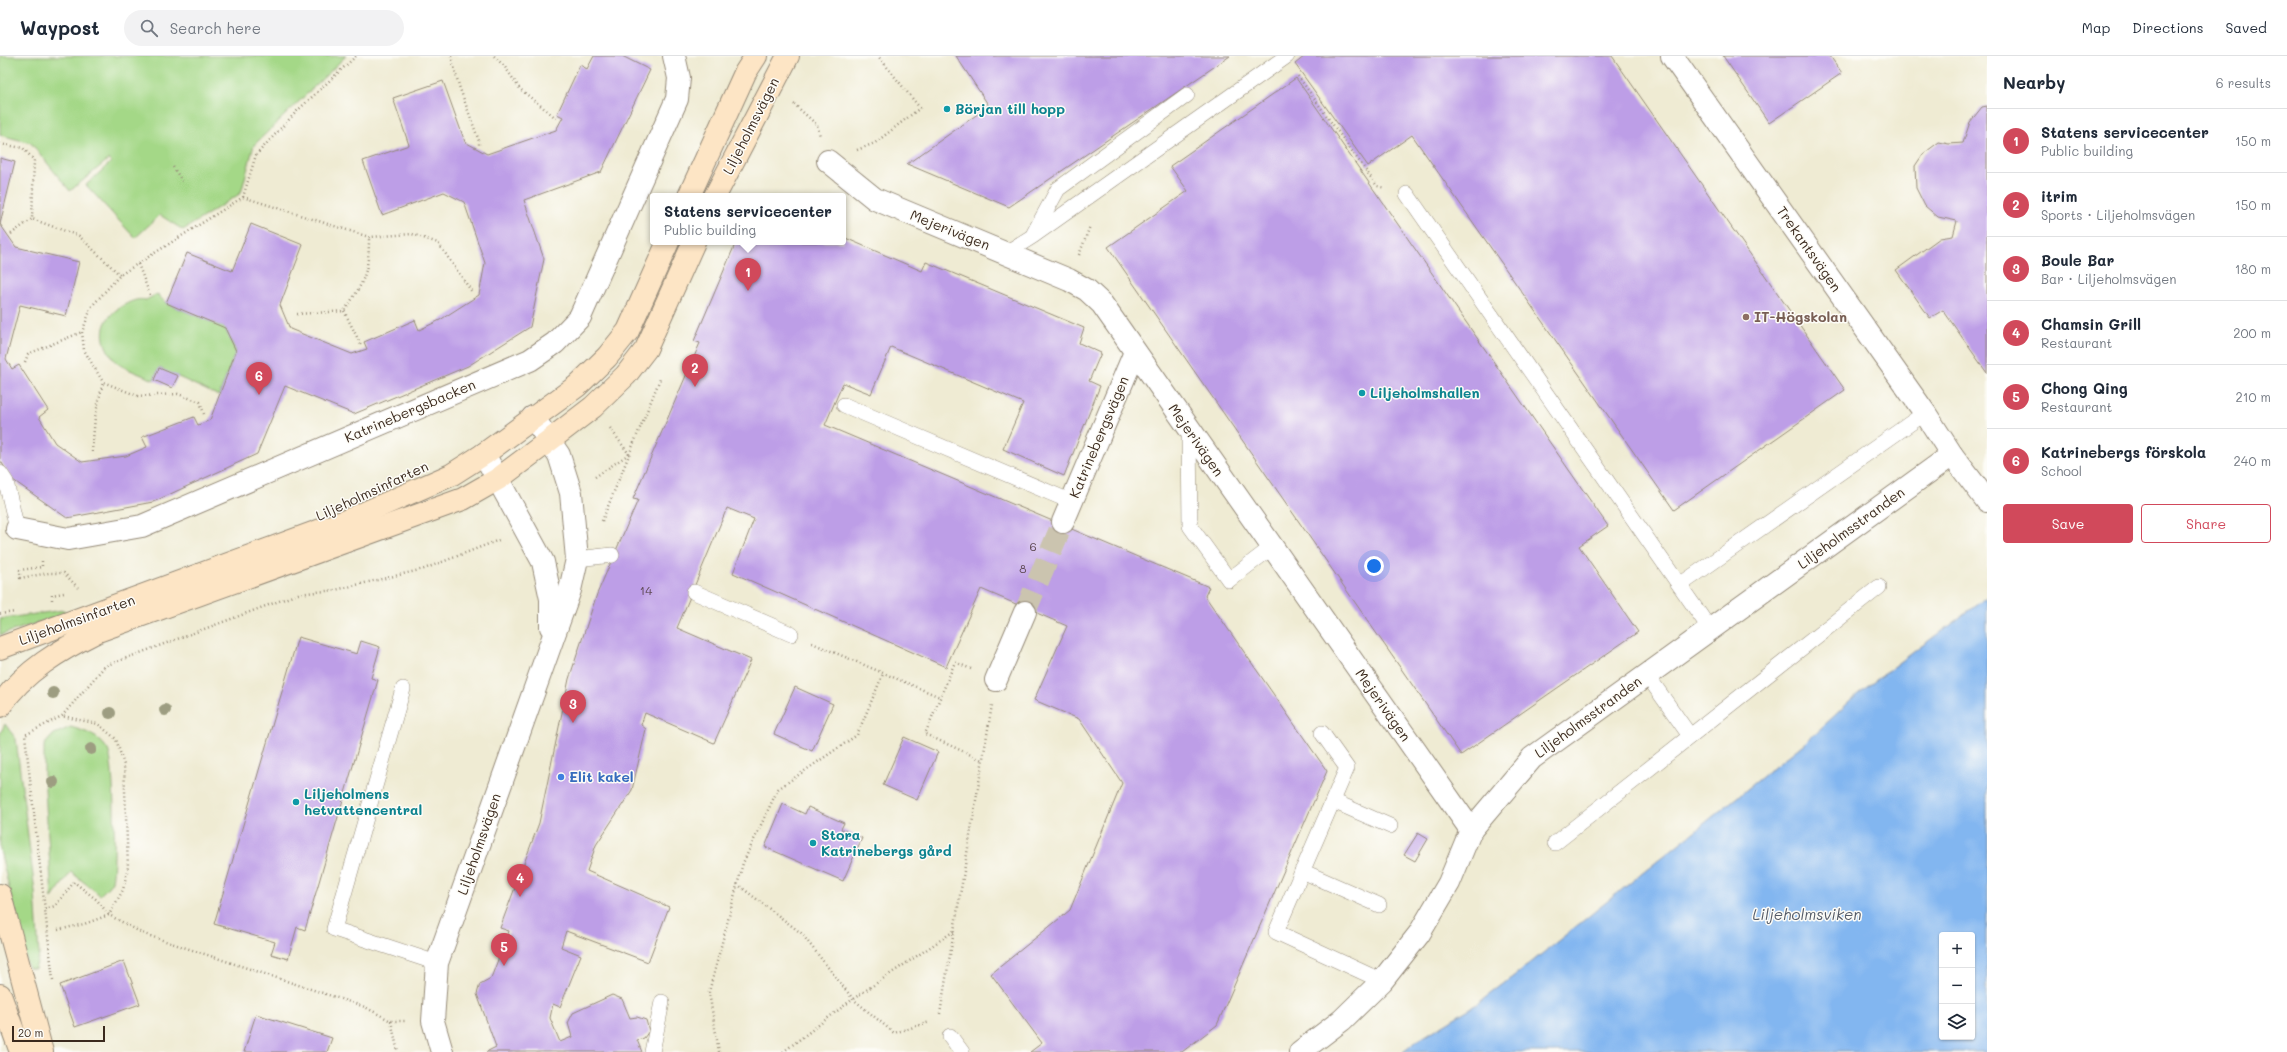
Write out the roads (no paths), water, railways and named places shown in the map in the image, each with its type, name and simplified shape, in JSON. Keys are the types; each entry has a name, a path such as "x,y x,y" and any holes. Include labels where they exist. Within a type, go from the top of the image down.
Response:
{"street":[{"name":"Katrinebergsbacken","path":"17,529 68,539 142,526 530,360 555,343 580,317 677,99 679,78 674,56"},
{"name":"Liljeholmsvägen","path":"690,193 745,73 756,56"},
{"name":"Liljeholmsvägen","path":"717,193 788,56"},
{"name":"Trekantsvägen","path":"1672,56 1925,413 1952,455 1987,502"},
{"name":"Mejerivägen","path":"828,161 875,199 1069,280 1087,290 1102,304 1188,429 1471,830"},
{"path":"484,454 577,386 607,357 628,331 667,245"},
{"path":"498,479 598,402 626,375 646,349 693,245"},
{"name":"Katrinebergsvägen","path":"1063,522 1134,352"},
{"name":"Liljeholmsvägen","path":"442,1052 433,1021 437,963 570,590 577,559 571,493 559,455 533,417"},
{"name":"Liljeholmsvägen","path":"484,454 543,562 551,598 551,640"},
{"name":"Liljeholmsinfarten","path":"0,648 348,520 451,475 484,454"},
{"name":"Liljeholmsstranden","path":"1300,1052 1342,1020 1382,981 1419,934 1449,883 1471,830 1532,758 1952,455"},
{"name":"Liljeholmsinfarten","path":"0,706 34,668 66,647 98,631 463,498 498,479"},
{"path":"996,680 1025,612"},
{"path":"0,895 42,1052"},
{"path":"0,995 21,1052"}],"lane":[{"path":"1006,253 1033,236 1287,56"},
{"path":"1033,236 1058,189 1187,95"},
{"path":"1407,194 1710,629"},
{"path":"844,405 1072,502"},
{"path":"1680,585 1925,413"},
{"path":"1188,429 1190,526 1229,580 1272,547"},
{"name":"Katrinebergsbacken","path":"0,473 6,482 17,529"},
{"path":"577,559 612,555"},
{"path":"1555,843 1879,587"},
{"path":"694,592 791,634"},
{"path":"1647,675 1690,736"},
{"path":"403,689 334,928 437,963"},
{"path":"1322,733 1347,768 1276,932 1382,981"},
{"path":"1333,801 1390,826"},
{"path":"1302,871 1379,905"},
{"path":"652,1052 662,1002"},
{"path":"950,1036 962,1052"}],"water":[{"name":"Liljeholmsviken","path":"1987,597 1987,1052 1403,1052 1417,1041 1477,1004 1528,965 1807,741 1859,693"}],"tunnel":[{"path":"1025,612 1063,522"}],"place":[{"name":"Början till hopp","path":"947,109"},
{"name":"Statens servicecenter","path":"748,291"},
{"name":"IT-Högskolan","path":"1746,317"},
{"name":"itrim","path":"695,387"},
{"name":"Liljeholmshallen","path":"1362,393"},
{"name":"Katrinebergs förskola","path":"259,395"},
{"name":"Boule Bar","path":"573,723"},
{"name":"Elit kakel","path":"561,777"},
{"name":"Liljeholmens hetvattencentral","path":"296,802"},
{"name":"Stora Katrinebergs gård","path":"813,843"},
{"name":"Chamsin Grill","path":"520,897"},
{"name":"Chong Qing","path":"504,966"}]}
